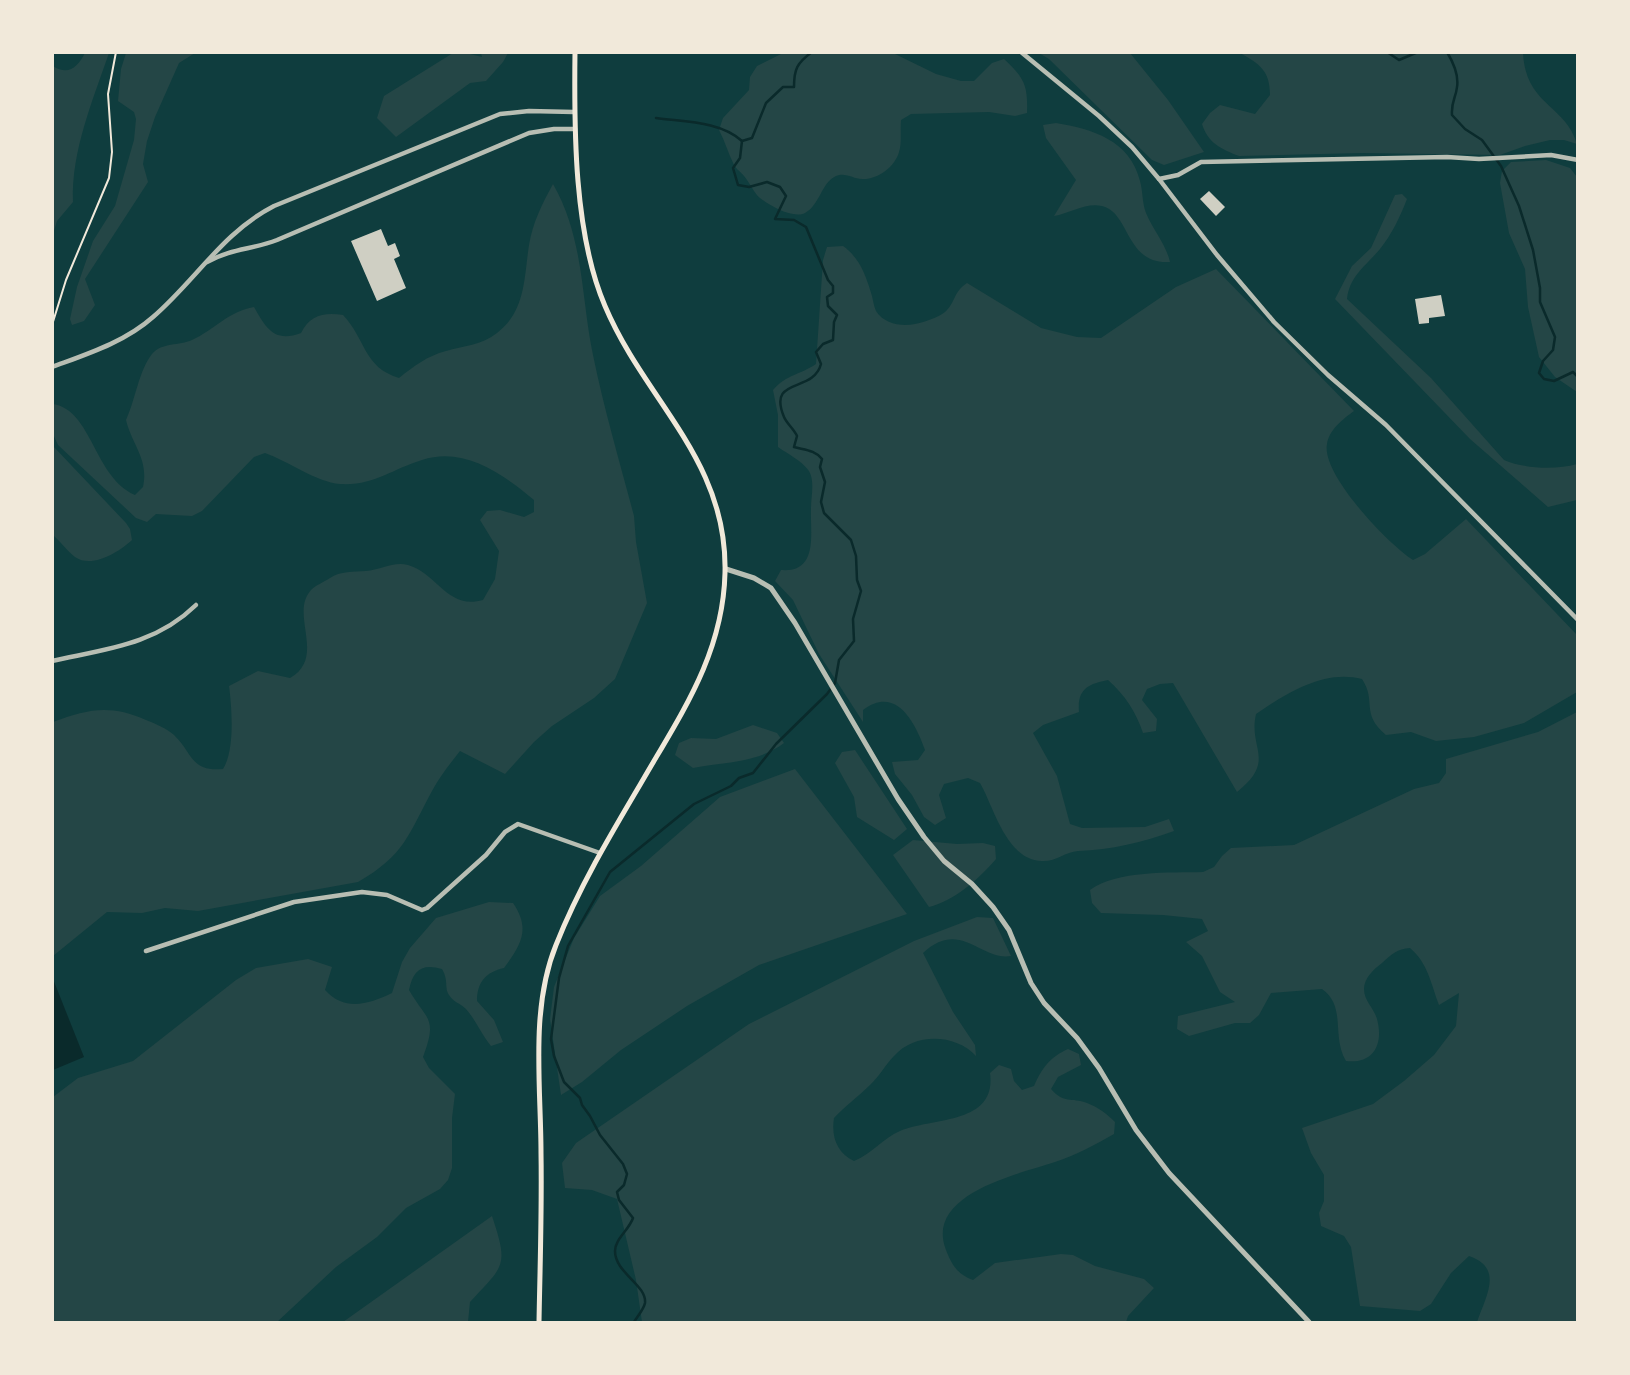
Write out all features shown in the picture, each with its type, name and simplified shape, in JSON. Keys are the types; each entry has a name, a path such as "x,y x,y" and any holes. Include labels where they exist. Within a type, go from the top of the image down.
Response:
{"main road":[{"path":"540,1322 540,1059 545,980 555,946 600,853 702,675 716,639 724,607 726,569 723,533 714,497 701,464 623,342 595,280 579,187 574,112 575,52"}],"street":[{"path":"1021,52 1132,147 1274,322 1328,375 1386,425 1577,620"},
{"path":"52,367 120,339 141,327 249,220 303,193 500,114 529,111 574,112"},
{"path":"204,265 232,250 263,246 529,133 575,129"},
{"path":"1159,179 1178,174 1201,162 1332,158 1479,159 1551,155 1577,160"},
{"path":"726,569 754,578 771,588 795,623 898,799 944,861 972,884 993,907 1009,930 1031,983 1044,1003 1077,1038 1099,1068 1136,1130 1169,1172 1309,1322"},
{"path":"52,661 144,640 167,629 196,605"},
{"path":"146,951 294,902 362,892 387,895 422,910 486,855 505,832 518,824 600,853"}],"path":[{"path":"52,325 66,280 109,178 112,152 108,94 116,52"}],"shaded area":[{"path":"785,52 893,53 936,74 961,81 974,81 992,63 1004,59 1023,82 1027,95 1027,113 1015,116 989,112 911,114 901,120 899,152 894,163 885,172 868,179 836,176 805,213 788,213 758,196 734,165 719,130 723,118 749,90 750,77 757,66"},
{"path":"85,53 109,53 79,145 73,202 57,221 53,234 53,66 68,70 79,62"},
{"path":"126,53 195,53 179,63 155,117 143,164 148,182 85,279 95,305 84,321 72,325 70,319 77,287 93,241 115,206 134,140 134,112 118,101 121,69"},
{"path":"453,53 482,57 481,53 508,53 486,81 470,83 396,137 377,118 384,96"},
{"path":"1039,53 1130,53 1168,100 1204,152 1164,165 1152,160 1049,59"},
{"path":"1240,53 1523,53 1531,84 1538,95 1564,120 1577,144 1550,140 1500,155 1362,153 1239,156 1216,144 1202,124 1220,105 1255,114 1270,95 1266,74"},
{"path":"1056,123 1096,133 1119,146 1128,155 1140,181 1146,213 1166,249 1170,262 1155,261 1144,255 1118,218 1111,210 1102,206 1084,207 1054,216 1076,180 1046,138 1043,125"},
{"path":"1546,160 1570,168 1577,177 1577,392 1555,377 1539,357 1528,307 1525,269 1509,233 1500,183 1502,171 1511,162"},
{"path":"553,184 571,225 576,247 593,355 634,516 647,603 615,679 594,698 552,726 505,774 460,751 435,786 404,843 386,863 358,882 198,911 165,908 142,913 107,912 53,956 53,722 99,710 133,715 171,733 198,764 212,769 223,769 231,740 229,686 258,671 290,678 301,669 306,659 307,647 305,600 313,588 338,574 403,564 418,569 451,596 471,602 483,600 495,579 499,551 480,520 487,511 500,510 524,517 534,512 534,500 496,472 468,460 453,457 422,460 373,480 340,484 321,479 265,453 254,457 202,511 192,516 156,514 147,522 136,518 58,445 53,434 53,404 66,409 76,418 110,474 121,486 135,495 143,487 144,468 126,420 144,368 156,350 192,340 237,312 254,307 272,332 284,336 301,333 309,322 318,316 336,314 343,315 351,324 378,367 399,378 439,353 485,340 497,333 514,314 522,293 533,229"},
{"path":"1402,194 1407,199 1395,225 1380,249 1351,283 1347,299 1431,378 1504,460 1540,468 1577,464 1577,500 1548,507 1470,439 1335,299 1352,266 1371,248 1395,195"},
{"path":"843,246 862,268 876,311 888,322 910,325 938,316 949,308 959,290 967,283 1041,328 1077,337 1101,338 1176,287 1216,269 1354,411 1341,421 1327,444 1334,473 1358,507 1388,539 1413,560 1425,554 1466,519 1577,635 1577,692 1524,723 1474,737 1436,741 1411,732 1386,735 1373,720 1362,679 1334,677 1320,680 1293,691 1256,714 1256,771 1237,792 1173,683 1147,689 1142,700 1157,719 1156,731 1143,733 1129,704 1108,680 1085,689 1080,698 1079,712 1043,725 1033,733 1057,776 1070,824 1082,828 1145,827 1169,819 1174,831 1127,845 1073,852 1047,861 1030,858 1019,852 1010,842 980,783 968,778 944,784 939,795 946,818 935,825 924,817 912,795 895,774 892,762 918,760 925,750 910,718 894,704 885,702 875,703 863,710 863,722 819,654 793,600 775,581 781,570 802,565 807,558 811,539 812,484 806,467 778,447 778,415 773,390 783,381 816,364 823,260 827,247"},
{"path":"53,446 130,529 132,540 113,554 97,560 82,560 72,555 54,536"},
{"path":"1577,712 1577,1322 1477,1322 1488,1293 1489,1275 1480,1261 1469,1256 1451,1273 1431,1304 1420,1311 1360,1306 1351,1247 1344,1236 1321,1226 1319,1213 1324,1201 1324,1175 1311,1153 1302,1128 1373,1104 1404,1081 1434,1055 1456,1026 1459,993 1439,1005 1421,960 1410,948 1389,957 1366,981 1364,993 1377,1019 1379,1037 1374,1051 1363,1059 1346,1061 1339,1042 1334,1004 1322,989 1271,993 1259,1015 1250,1023 1235,1023 1189,1036 1177,1029 1178,1016 1235,1002 1220,992 1202,956 1186,942 1208,931 1202,919 1101,913 1092,903 1090,890 1114,879 1129,876 1203,872 1214,867 1231,848 1294,845 1414,789 1439,783 1446,773 1446,759 1538,732"},
{"path":"753,725 777,733 784,743 752,758 693,768 675,755 679,743 691,738 716,739"},
{"path":"855,750 907,829 894,840 857,817 854,797 835,763 842,752"},
{"path":"795,769 907,914 759,965 687,1006 621,1050 582,1082 561,1095 550,1019 554,987 574,938 600,896 641,866 720,797"},
{"path":"913,840 957,844 983,843 995,846 996,859 966,888 948,900 929,907 893,855"},
{"path":"489,902 513,903 523,929 522,937 510,960 504,968 492,972 484,979 477,994 477,1001 494,1020 503,1042 491,1046 470,1013 449,995 442,969 429,967 420,970 413,977 409,990 430,1026 423,1057 429,1068 455,1094 452,1168 448,1180 440,1189 406,1208 377,1237 336,1267 277,1322 53,1322 53,1097 78,1078 133,1061 236,980 256,968 308,959 332,967 325,990 349,1004 366,1003 392,993 402,962 410,948 436,918"},
{"path":"977,917 993,918 1011,956 1000,956 970,943 948,939 936,943 923,953 953,1012 975,1045 976,1056 958,1043 947,1040 924,1040 903,1048 873,1082 834,1118 836,1144 843,1154 854,1161 900,1131 973,1111 984,1102 989,1090 990,1073 999,1065 1011,1069 1014,1081 1022,1090 1034,1086 1047,1064 1062,1052 1068,1049 1079,1054 1081,1065 1058,1077 1051,1089 1064,1098 1087,1103 1102,1111 1115,1122 1114,1134 1055,1162 999,1180 961,1201 949,1214 943,1231 946,1250 956,1268 973,1280 995,1263 1061,1254 1073,1255 1095,1266 1144,1279 1154,1288 1128,1316 1126,1322 642,1322 636,1280 617,1199 592,1190 565,1188 562,1163 576,1143 749,1024 914,941"},
{"path":"52,979 84,1057 53,1070"},
{"path":"492,1216 501,1246 500,1264 470,1302 468,1322 343,1322"}],"building":[{"path":"1209,191 1225,207 1216,216 1200,199"},
{"path":"381,229 388,246 395,243 400,256 394,259 406,288 377,301 351,241"},
{"path":"1441,295 1445,316 1429,318 1429,323 1419,324 1415,299"}],"waterway":[{"path":"634,1322 645,1303 644,1296 620,1266 615,1251 617,1242 633,1218 619,1200 617,1192 624,1185 627,1174 623,1164 600,1135 580,1098 564,1082 551,1039 559,978 568,946 610,872 694,804 753,773 776,744 827,694 835,683 839,660 854,641 853,619 861,591 857,580 856,556 851,540 824,513 821,502 825,482 820,467 822,459 813,452 794,447 797,436 785,420 780,404 781,396 786,390 816,373 821,364 816,352 823,344 833,340 837,315 828,306 827,297 833,293 833,286 806,227 794,220 775,219 786,196 780,187 767,182 749,187 738,185 733,168 740,158 742,141 752,138 766,103 783,87 794,87 797,67 812,52"},
{"path":"1387,52 1399,60 1418,52"},
{"path":"1447,52 1457,78 1452,115 1465,129 1482,140 1501,166 1519,206 1533,250 1540,302 1555,337 1553,350 1543,361 1539,373 1544,379 1554,381 1573,372 1578,377"},
{"path":"656,118 713,126 742,141"}]}
